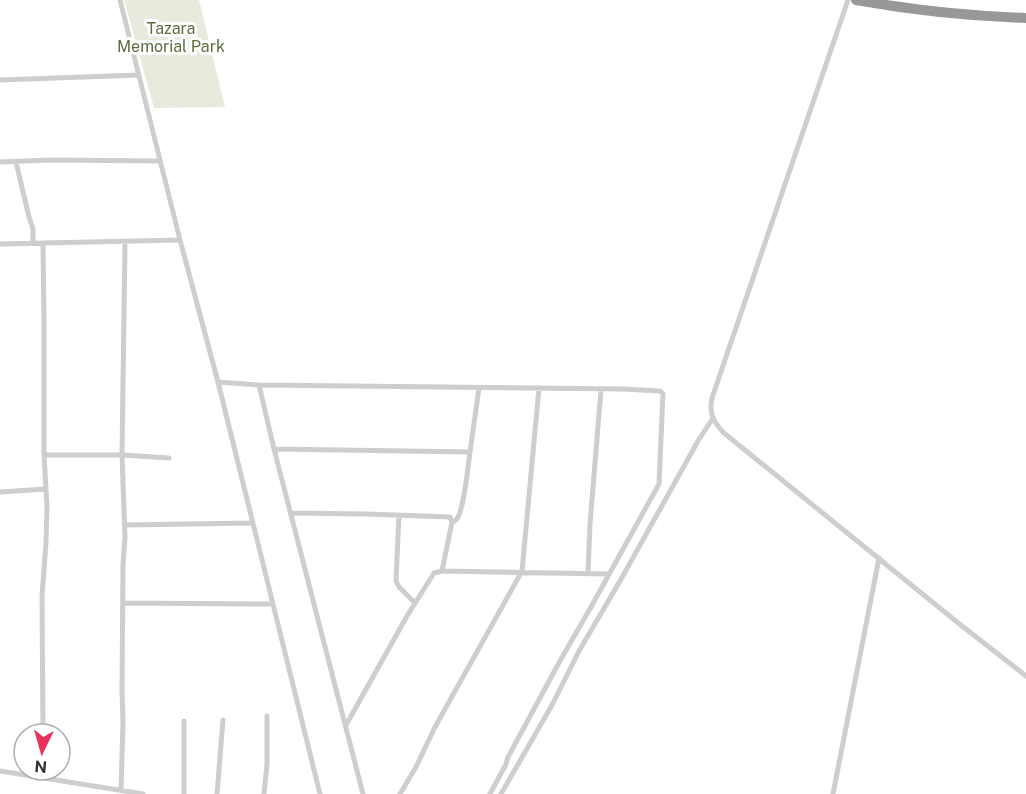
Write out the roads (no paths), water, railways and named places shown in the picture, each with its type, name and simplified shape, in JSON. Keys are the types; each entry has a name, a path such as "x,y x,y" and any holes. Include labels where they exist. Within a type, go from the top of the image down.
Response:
{"highway":[{"path":"856,0 904,4 956,15 1026,18"}],"street":[{"path":"120,0 320,794"},
{"path":"848,0 710,407 716,425 724,432 1026,676"},
{"path":"0,80 139,75"},
{"path":"0,162 160,161"},
{"path":"16,162 33,229 33,243"},
{"path":"0,244 180,240"},
{"path":"121,790 125,525 122,455 125,242"},
{"path":"43,243 46,542 42,596 43,722"},
{"path":"218,382 259,385 660,391 663,394 659,484 537,702 490,794"},
{"path":"259,385 363,794"},
{"path":"452,522 456,520 465,492 479,387"},
{"path":"400,794 523,568 539,388"},
{"path":"588,573 601,390"},
{"path":"501,794 552,705 579,651 713,418"},
{"path":"274,449 470,452"},
{"path":"44,455 122,455 169,458"},
{"path":"0,492 46,489"},
{"path":"291,513 450,517 452,522 442,571"},
{"path":"399,515 396,580 399,587 415,603"},
{"path":"125,525 253,523"},
{"path":"630,536 644,537"},
{"path":"833,794 879,558"},
{"path":"346,725 434,573 442,571 609,574"},
{"path":"123,603 272,604"},
{"path":"264,794 267,764 267,716"},
{"path":"217,794 223,720"},
{"path":"184,721 184,794"},
{"path":"68,782 143,794"}],"park label":[{"name":"Tazara Memorial Park","path":"171,37"}]}
